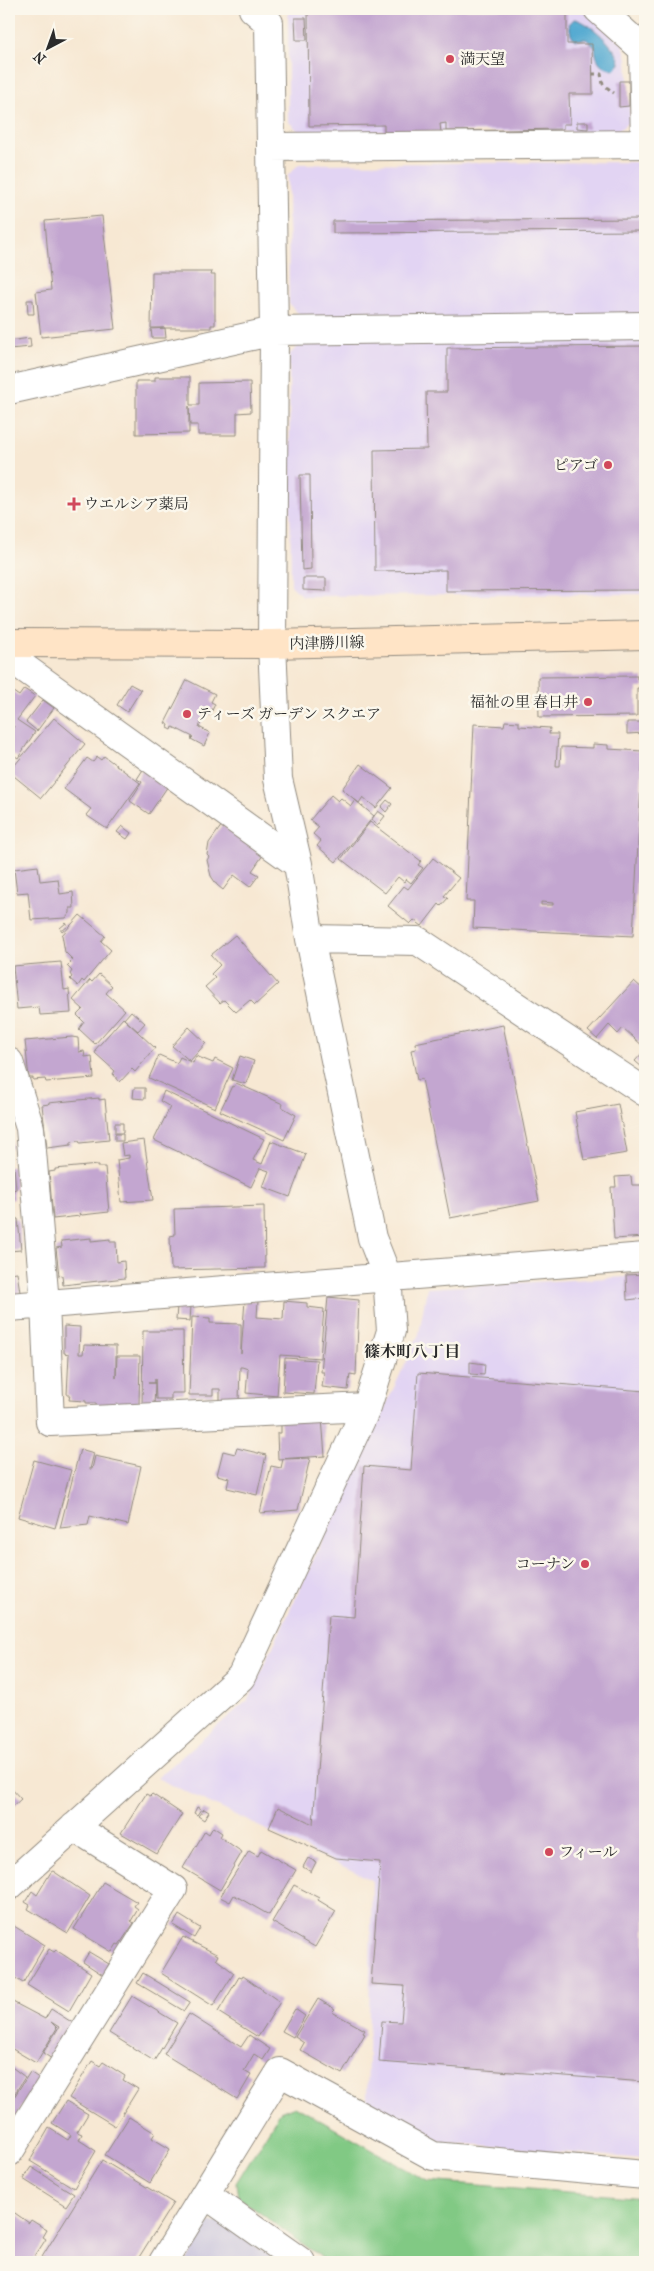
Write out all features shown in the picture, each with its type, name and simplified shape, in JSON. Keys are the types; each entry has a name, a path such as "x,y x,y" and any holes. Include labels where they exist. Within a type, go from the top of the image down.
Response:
{"main road":[{"name":"内津勝川線","path":"9,644 272,644 645,635"}],"street":[{"path":"9,1886 241,1677 367,1407 391,1332 387,1276 372,1238 310,939 298,864 278,779 272,644 274,331 268,23 253,9"},
{"path":"271,148 645,144 643,49 598,9"},
{"path":"9,390 274,331 645,326"},
{"path":"9,644 23,667 298,864"},
{"path":"310,939 418,941 645,1092"},
{"path":"9,1062 30,1128 45,1303 50,1422 367,1407"},
{"path":"9,1307 645,1257"},
{"path":"9,2152 173,1889 74,1827"},
{"path":"163,2262 280,2072 433,2156 645,2175"},
{"path":"205,2194 301,2262"}],"shaded area":[{"name":"満天望","path":"288,9 582,9 623,44 627,59 630,121 617,132 298,131 288,121"},
{"path":"645,162 645,594 302,596 291,585 289,355 300,344 300,315 289,304 288,175 299,164"},
{"path":"645,1276 645,2159 442,2142 367,2100 372,1880 157,1778 248,1700 419,1334 427,1288"},
{"path":"222,2222 278,2262 186,2262 210,2223"}],"green space":[{"path":"295,2106 427,2181 645,2198 645,2262 328,2262 238,2197 236,2183 280,2112"}],"water":[{"path":"574,19 587,24 595,30 615,51 620,64 614,70 600,63 596,56 595,47 586,39 575,40 571,35 569,24"}],"building":[{"name":"満天望","path":"308,9 567,9 567,44 592,44 593,94 569,94 570,124 563,124 563,129 446,131 446,123 440,124 441,132 384,132 384,125 309,126"},
{"path":"295,18 306,18 307,40 296,40"},
{"path":"619,81 629,81 629,106 619,107"},
{"path":"577,122 588,122 588,129 577,128"},
{"path":"102,216 115,329 41,337 36,292 51,290 45,221"},
{"path":"645,219 645,231 333,233 333,221"},
{"path":"152,272 212,272 211,275 215,275 215,325 211,325 211,328 151,328"},
{"path":"27,300 33,300 34,314 28,314"},
{"path":"165,328 166,338 152,338 151,329"},
{"path":"30,338 31,347 9,349 9,341"},
{"path":"645,346 645,590 446,591 446,570 375,571 374,450 427,449 426,392 447,392 447,348"},
{"path":"155,377 190,377 190,405 199,405 199,383 250,382 251,412 237,413 237,435 198,435 198,425 190,425 189,406 189,433 136,434 136,381 155,381"},
{"path":"300,475 310,475 311,569 302,570"},
{"path":"303,578 326,578 326,591 303,590"},
{"name":"福祉の里 春日井","path":"637,676 637,679 643,678 643,688 637,688 637,716 539,717 538,677"},
{"name":"ティーズ ガーデン スクエア","path":"187,680 215,694 211,702 215,704 210,715 206,713 199,727 210,733 204,746 191,739 193,737 173,727 172,730 168,728 169,725 165,723"},
{"path":"130,684 141,690 127,712 117,705"},
{"path":"9,689 19,696 24,689 35,696 17,720 35,732 18,758 9,752 9,734 14,726 9,732"},
{"path":"43,700 54,708 37,731 26,722"},
{"path":"54,718 85,744 41,798 9,772"},
{"path":"505,721 519,722 519,726 550,728 549,734 558,734 556,766 560,766 561,747 593,748 593,744 608,745 608,749 643,751 633,936 473,928 474,901 466,901 474,724 504,726","holes":["541,902 553,903 553,905 541,905"]},
{"path":"627,722 645,722 645,733 627,734"},
{"path":"104,756 140,783 107,829 86,815 91,809 64,789 87,758 93,762 97,757 101,760"},
{"path":"360,764 392,788 376,808 363,797 359,803 342,789"},
{"path":"144,768 170,783 149,814 130,801 142,782 137,779"},
{"path":"331,795 338,801 341,798 351,806 355,800 374,816 336,862 317,846 321,841 313,834 319,827 310,820"},
{"path":"387,800 392,804 386,812 381,807"},
{"path":"378,811 385,816 378,825 371,820"},
{"path":"370,822 421,861 418,865 423,868 411,883 406,879 404,882 398,877 385,893 341,859"},
{"path":"222,825 263,855 252,871 259,875 250,887 234,875 223,890 211,876 207,860 209,857 207,855 209,843"},
{"path":"122,826 131,833 127,839 117,832"},
{"path":"433,858 459,878 444,896 448,898 441,906 439,904 422,926 414,920 410,924 388,906 404,886 408,889"},
{"path":"38,866 40,881 58,879 60,894 73,892 74,908 70,908 70,913 66,918 31,920 28,892 17,893 14,869"},
{"path":"80,915 105,936 101,941 111,950 84,982 82,980 78,986 70,979 72,971 67,966 73,960 65,952 62,935"},
{"path":"66,923 68,926 62,931 60,928"},
{"path":"235,935 278,984 255,1005 250,1000 236,1012 224,1000 220,1003 205,987 215,978 211,974 220,965 211,955"},
{"path":"61,962 64,990 69,989 71,1013 40,1015 39,1007 17,1009 13,966"},
{"path":"99,974 112,986 106,993 125,1010 95,1044 79,1029 84,1022 77,1015 83,1009 73,1000 90,980 92,982"},
{"path":"634,981 645,991 645,1048 623,1028 618,1034 609,1025 597,1039 588,1031"},
{"path":"131,1011 145,1023 138,1031 124,1019"},
{"path":"123,1018 155,1048 135,1072 132,1069 120,1082 113,1074 115,1071 95,1053 95,1050"},
{"path":"503,1025 539,1201 450,1218 422,1079 417,1080 411,1050 416,1049 415,1043"},
{"path":"189,1027 206,1043 190,1061 172,1046"},
{"path":"78,1038 79,1052 84,1051 85,1057 92,1056 94,1078 46,1082 45,1079 33,1080 33,1078 29,1078 25,1041"},
{"path":"645,1050 645,1066 643,1068 635,1061"},
{"path":"159,1055 177,1063 180,1057 193,1063 196,1056 213,1063 215,1059 233,1068 215,1108 149,1078"},
{"path":"240,1056 254,1061 246,1084 232,1080"},
{"path":"236,1083 283,1104 282,1107 296,1115 284,1140 220,1111 232,1086 234,1087"},
{"path":"134,1088 145,1088 145,1099 133,1098"},
{"path":"164,1091 264,1139 253,1160 262,1164 271,1141 306,1154 290,1197 263,1187 269,1171 260,1168 251,1187 154,1140 170,1107 160,1101"},
{"path":"99,1098 99,1100 105,1099 109,1140 71,1142 71,1145 47,1148 42,1105"},
{"path":"618,1104 627,1153 584,1160 575,1112"},
{"path":"115,1123 123,1123 123,1133 115,1133"},
{"path":"9,1126 12,1148 9,1149"},
{"path":"115,1134 123,1134 123,1141 115,1141"},
{"path":"144,1140 153,1200 121,1202 117,1160 129,1158 129,1155 123,1156 121,1143"},
{"path":"98,1165 98,1167 105,1167 109,1212 82,1215 79,1213 80,1216 53,1219 49,1172 55,1171 55,1169"},
{"path":"9,1167 14,1167 16,1189 13,1190 14,1199 9,1200"},
{"path":"631,1176 632,1185 645,1185 645,1237 614,1239 611,1187 616,1187 615,1177"},
{"path":"264,1206 265,1268 171,1270 170,1236 175,1235 174,1209"},
{"path":"9,1218 18,1219 21,1250 9,1251"},
{"path":"91,1238 91,1241 110,1239 110,1242 116,1242 117,1262 124,1261 125,1278 63,1285 62,1275 59,1276 56,1248 62,1247 61,1241"},
{"path":"17,1272 20,1292 9,1298 9,1273"},
{"path":"645,1274 645,1298 627,1300 626,1275"},
{"path":"328,1297 359,1300 356,1375 350,1374 348,1390 322,1387 324,1372 321,1372"},
{"path":"245,1300 258,1301 257,1317 283,1319 284,1301 307,1303 307,1307 324,1309 320,1358 280,1355 277,1396 246,1393 248,1369 242,1367 240,1367 239,1401 220,1400 220,1389 213,1389 213,1395 189,1395 192,1317 210,1318 210,1323 241,1324 241,1354"},
{"path":"177,1306 191,1306 190,1321 176,1320"},
{"path":"64,1326 80,1327 79,1354 83,1354 84,1345 116,1346 116,1378 117,1356 140,1356 139,1406 96,1406 96,1403 69,1400 70,1395 67,1395 69,1354 64,1353"},
{"path":"143,1331 183,1331 184,1393 171,1393 171,1399 156,1399 155,1379 154,1406 142,1406"},
{"path":"285,1358 317,1360 314,1394 283,1392"},
{"path":"470,1362 485,1364 484,1375 470,1374"},
{"path":"418,1373 645,1391 645,2082 379,2062 382,2021 401,2022 404,1986 371,1984 380,1862 336,1858 269,1828 278,1807 313,1824 329,1615 354,1617 364,1466 411,1470"},
{"path":"322,1418 325,1456 278,1459 277,1433 281,1433 281,1420"},
{"path":"237,1448 266,1455 257,1495 227,1488 229,1478 217,1475 223,1451 235,1454"},
{"path":"80,1449 94,1453 90,1469 92,1469 95,1456 141,1466 128,1525 90,1516 88,1525 60,1528"},
{"path":"310,1458 298,1510 260,1513 271,1466 281,1468 283,1459"},
{"path":"34,1460 71,1470 55,1528 18,1517"},
{"path":"9,1786 21,1799 9,1810"},
{"path":"146,1794 150,1796 152,1794 182,1814 157,1854 121,1833"},
{"path":"197,1807 201,1809 197,1815 194,1813"},
{"path":"204,1809 209,1812 204,1820 198,1816"},
{"path":"213,1827 222,1833 220,1837 242,1852 220,1890 183,1868 205,1831 209,1834"},
{"path":"261,1850 296,1870 269,1915 234,1895 230,1902 220,1897 249,1851 258,1856"},
{"path":"308,1858 316,1862 311,1872 303,1867"},
{"path":"53,1871 90,1896 68,1933 28,1909 30,1905 25,1902 32,1891 37,1895"},
{"path":"103,1882 137,1902 134,1906 138,1909 131,1921 134,1923 112,1952 74,1929"},
{"path":"294,1885 319,1898 318,1900 336,1911 315,1947 272,1922"},
{"path":"179,1915 200,1928 194,1938 173,1925"},
{"path":"9,1923 45,1945 23,1983 9,1974"},
{"path":"183,1937 218,1955 216,1959 234,1973 213,2006 161,1973"},
{"path":"49,1949 54,1952 56,1950 91,1973 69,2011 27,1985"},
{"path":"89,1952 109,1964 103,1975 83,1962"},
{"path":"143,1973 190,2002 184,2011 137,1983"},
{"path":"243,1976 280,2002 258,2037 218,2012 239,1977 242,1978"},
{"path":"132,1996 177,2023 154,2061 109,2033"},
{"path":"318,1999 335,2009 332,2012 365,2030 363,2033 365,2034 342,2074 300,2050 304,2043 295,2037"},
{"path":"9,2000 45,2019 51,2009 73,2023 52,2059 43,2053 59,2027 51,2022 57,2028 36,2063 9,2047"},
{"path":"295,2009 305,2016 293,2037 282,2031"},
{"path":"189,2014 241,2047 249,2035 270,2049 263,2060 254,2054 244,2071 251,2075 237,2099 164,2054"},
{"path":"92,2061 100,2066 103,2062 125,2076 123,2080 138,2089 115,2126 69,2098"},
{"path":"9,2065 25,2077 9,2103"},
{"path":"30,2072 40,2079 9,2128 9,2105"},
{"path":"66,2101 88,2114 77,2132 82,2134 79,2140 96,2151 74,2188 30,2161 49,2128 68,2140 71,2135 52,2123"},
{"path":"129,2117 155,2133 152,2138 170,2149 150,2183 105,2155"},
{"path":"102,2160 173,2203 136,2262 51,2262 42,2257"},
{"path":"31,2167 74,2194 66,2206 23,2179"},
{"path":"12,2211 29,2223 31,2220 47,2230 43,2237 46,2239 31,2262 14,2262 9,2259 9,2212"}],"place":[{"name":"満天望","path":"450,59"},
{"name":"ピアゴ","path":"608,465"},
{"name":"ウエルシア薬局","path":"74,504"},
{"name":"福祉の里 春日井","path":"588,702"},
{"name":"ティーズ ガーデン スクエア","path":"187,714"},
{"name":"コーナン","path":"585,1564"},
{"name":"フィール","path":"549,1852"}],"district":[{"name":"篠木町八丁目","path":"412,1351"}]}
